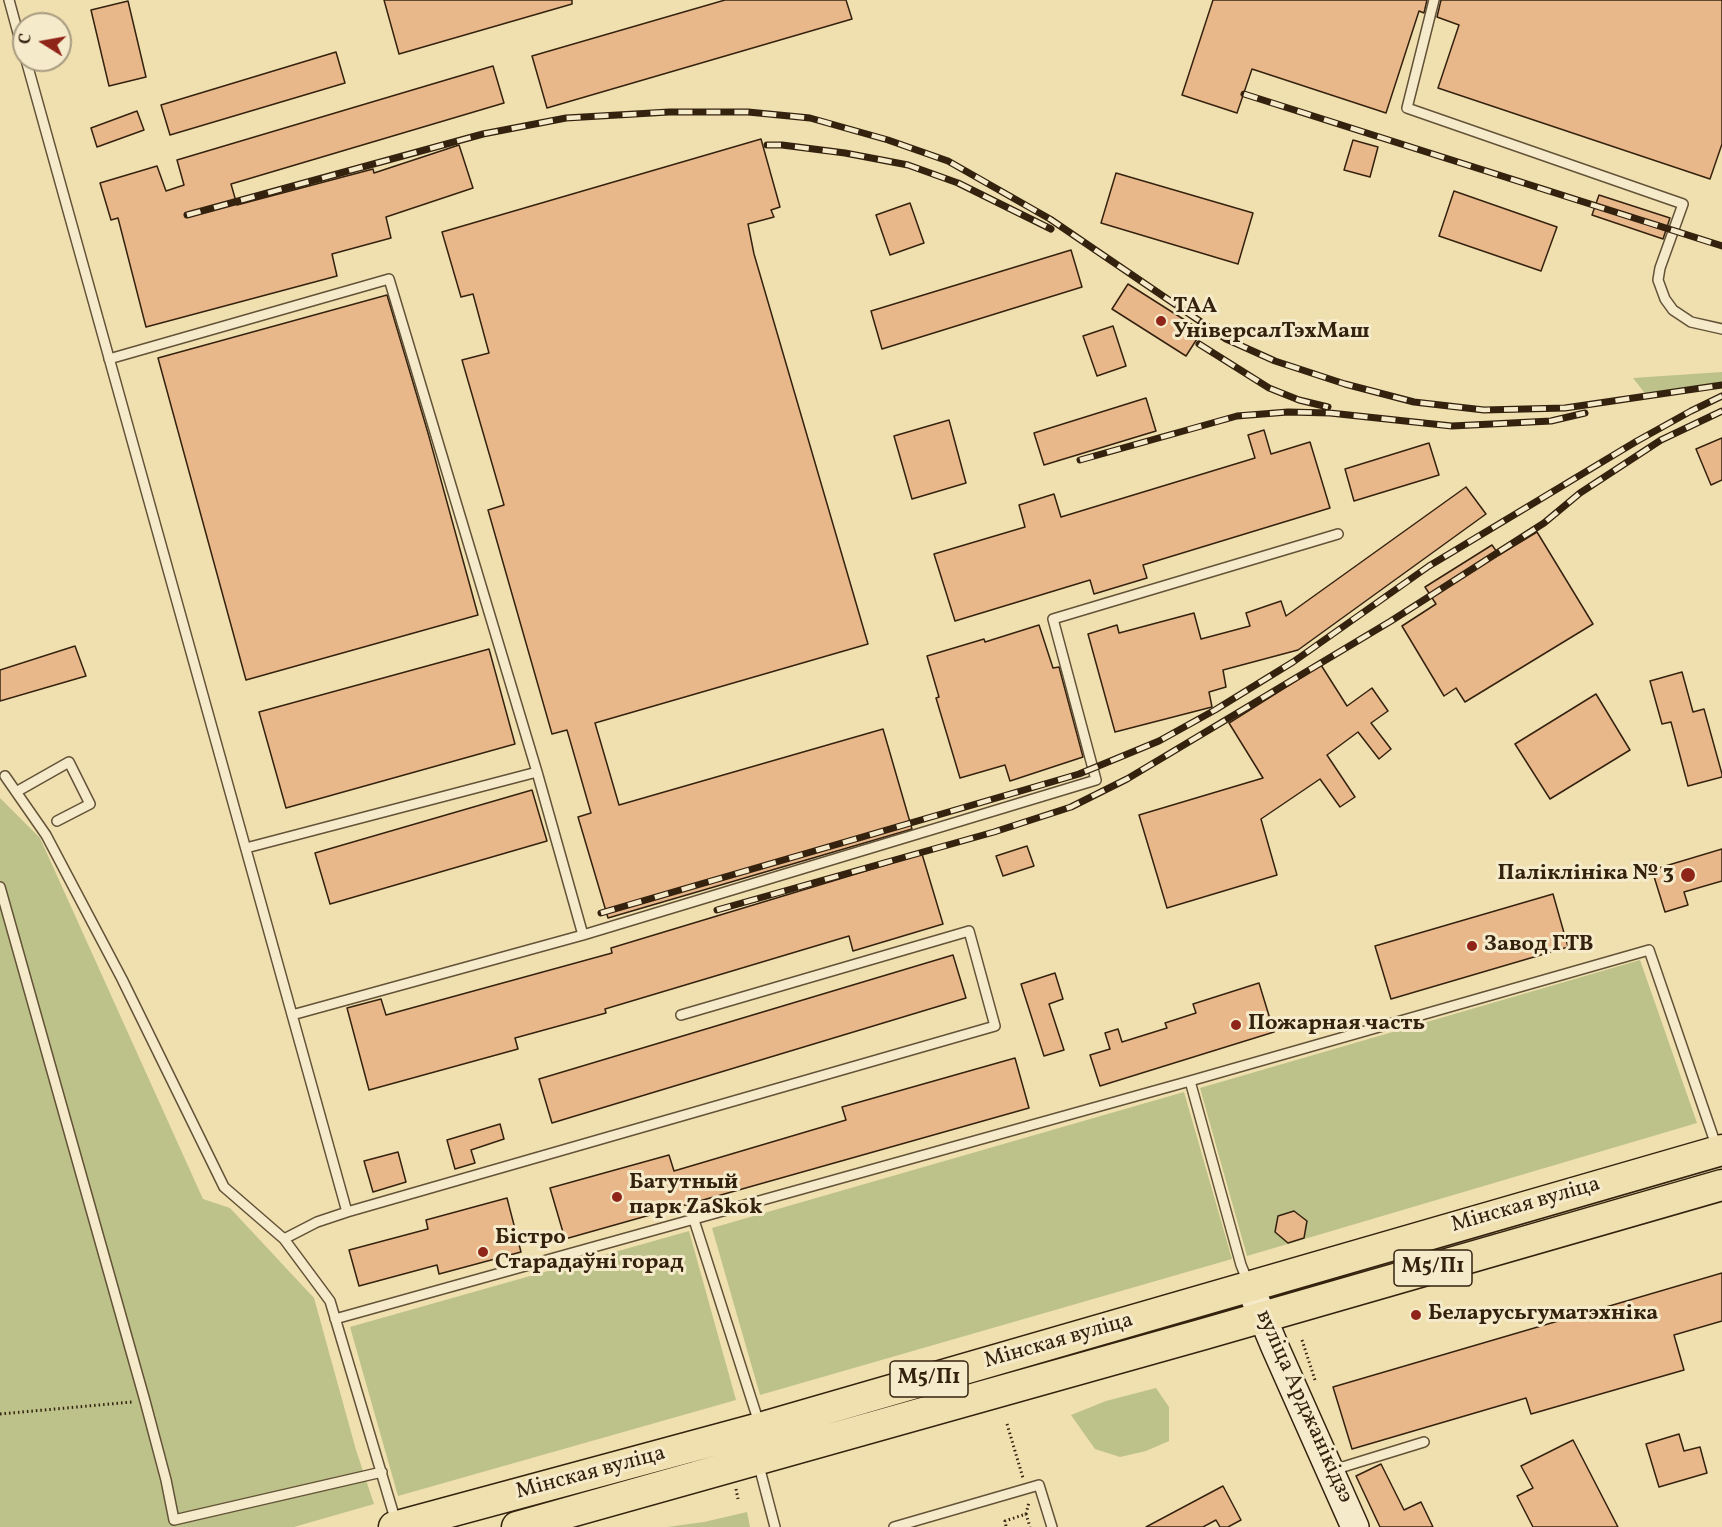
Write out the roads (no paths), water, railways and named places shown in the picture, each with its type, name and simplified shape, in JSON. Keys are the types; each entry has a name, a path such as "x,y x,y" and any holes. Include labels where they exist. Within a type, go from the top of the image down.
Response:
{"main road":[{"name":"Мінская вуліца","path":"396,1527 760,1428 1250,1287 1720,1161"},
{"name":"Мінская вуліца","path":"525,1525 1262,1317 1720,1161"},
{"name":"вуліца Арджанікідзэ","path":"1250,1287 1355,1527"},
{"path":"521,1493 516,1507 525,1525"}],"lane":[{"path":"1434,0 1407,108 1683,204 1660,268 1658,280 1665,299 1673,310 1691,322 1722,329"},
{"path":"29,72 347,1212"},
{"path":"109,359 389,279 537,772 583,936"},
{"path":"292,1015 583,936 1096,780 1053,619 1338,534"},
{"path":"16,792 69,762 90,804 57,821"},
{"path":"246,848 537,772"},
{"path":"6,777 46,835 63,866 122,979 224,1187 284,1239 330,1301 382,1472 396,1527"},
{"path":"0,887 146,1401 174,1520 382,1472"},
{"path":"284,1239 317,1222 347,1212 995,1026 969,931 681,1015"},
{"path":"335,1319 1190,1081 1649,950 1720,1161"},
{"path":"1190,1081 1250,1287"},
{"path":"694,1220 760,1428"},
{"path":"1330,1471 1424,1442"},
{"path":"758,1460 775,1527"},
{"path":"894,1527 1039,1485 1052,1527"}],"railway":[{"path":"1244,94 1722,246"},
{"path":"187,215 483,134 566,118 669,112 748,112 810,118 888,140 948,161 1050,219 1226,339 1275,361 1345,384 1414,402 1484,410 1565,408 1722,385"},
{"path":"767,145 845,153 908,165 958,183 1051,229"},
{"path":"1199,344 1269,388 1299,400 1328,407"},
{"path":"601,913 1079,774 1159,741 1293,662 1429,566 1637,441 1722,396"},
{"path":"717,910 994,832 1071,807 1127,779 1391,621 1544,523 1580,493 1661,440 1722,411"},
{"path":"1080,460 1237,416 1288,412 1330,413 1452,426 1551,421 1585,413"}],"place":[{"name":"ТАА УніверсалТэхМаш","path":"1161,321"},
{"name":"Паліклініка № 3","path":"1688,875"},
{"name":"Завод ГТВ","path":"1472,946"},
{"name":"Пожарная часть","path":"1236,1025"},
{"name":"Батутный парк ZaSkok","path":"617,1197"},
{"name":"Бістро Старадаўні горад","path":"483,1252"},
{"name":"Беларусьгуматэхніка","path":"1416,1315"}]}
